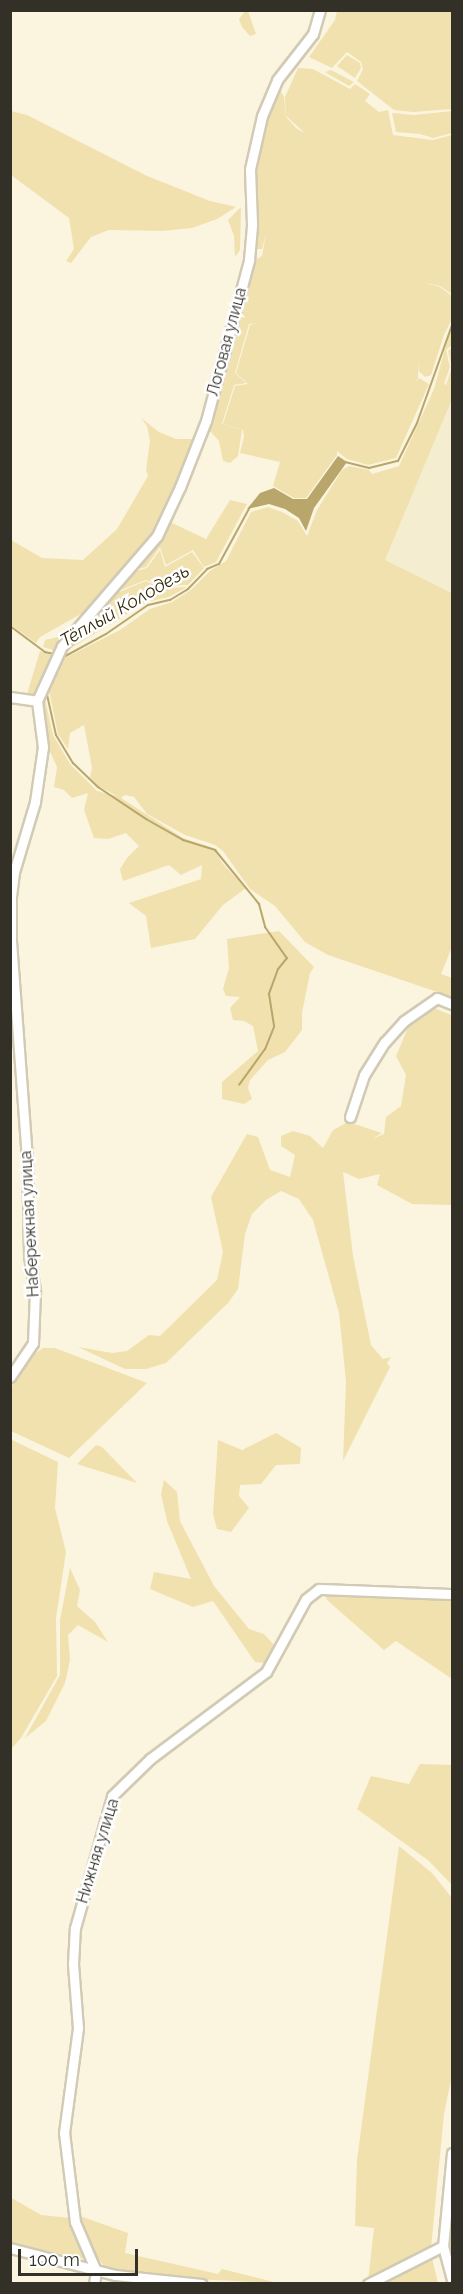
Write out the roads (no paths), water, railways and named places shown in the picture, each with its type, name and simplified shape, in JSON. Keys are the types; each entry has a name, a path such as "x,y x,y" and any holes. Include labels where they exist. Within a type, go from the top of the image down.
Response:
{"street":[{"name":"Логовая улица","path":"39,698 62,646 157,536 180,487 206,422 249,260 252,224 250,169 262,116 277,80 313,34 320,10"},
{"path":"10,697 39,698"},
{"name":"Набережная улица","path":"10,1377 33,1344 34,1322 35,1291 27,1217 27,1158 11,941 11,897 14,872 35,802 41,769 43,747 39,698"},
{"path":"350,1117 364,1075 385,1042 404,1021 437,998 453,1004"},
{"name":"Нижняя улица","path":"96,2271 75,2222 64,2133 78,2028 73,1964 75,1928 112,1796 150,1759 266,1672 306,1599 319,1589 357,1593 453,1594"},
{"path":"453,2153 442,2246 453,2280"},
{"path":"368,2283 442,2246"},
{"path":"10,2248 96,2271 202,2283"},
{"path":"94,2283 96,2271"}],"waterway":[{"name":"Тёплый Колодезь","path":"345,462 369,468 398,461 417,423 452,325"},
{"name":"Тёплый Колодезь","path":"60,659 106,634 148,605 170,600 188,589 207,569 219,564 250,507"},
{"path":"10,626 45,652 54,654"},
{"name":"Тёплый Колодезь","path":"46,690 56,735 73,763 98,787 146,819 183,840 215,850 259,904 265,927 287,958 278,969 269,994 274,1027 265,1049 239,1085"}]}
